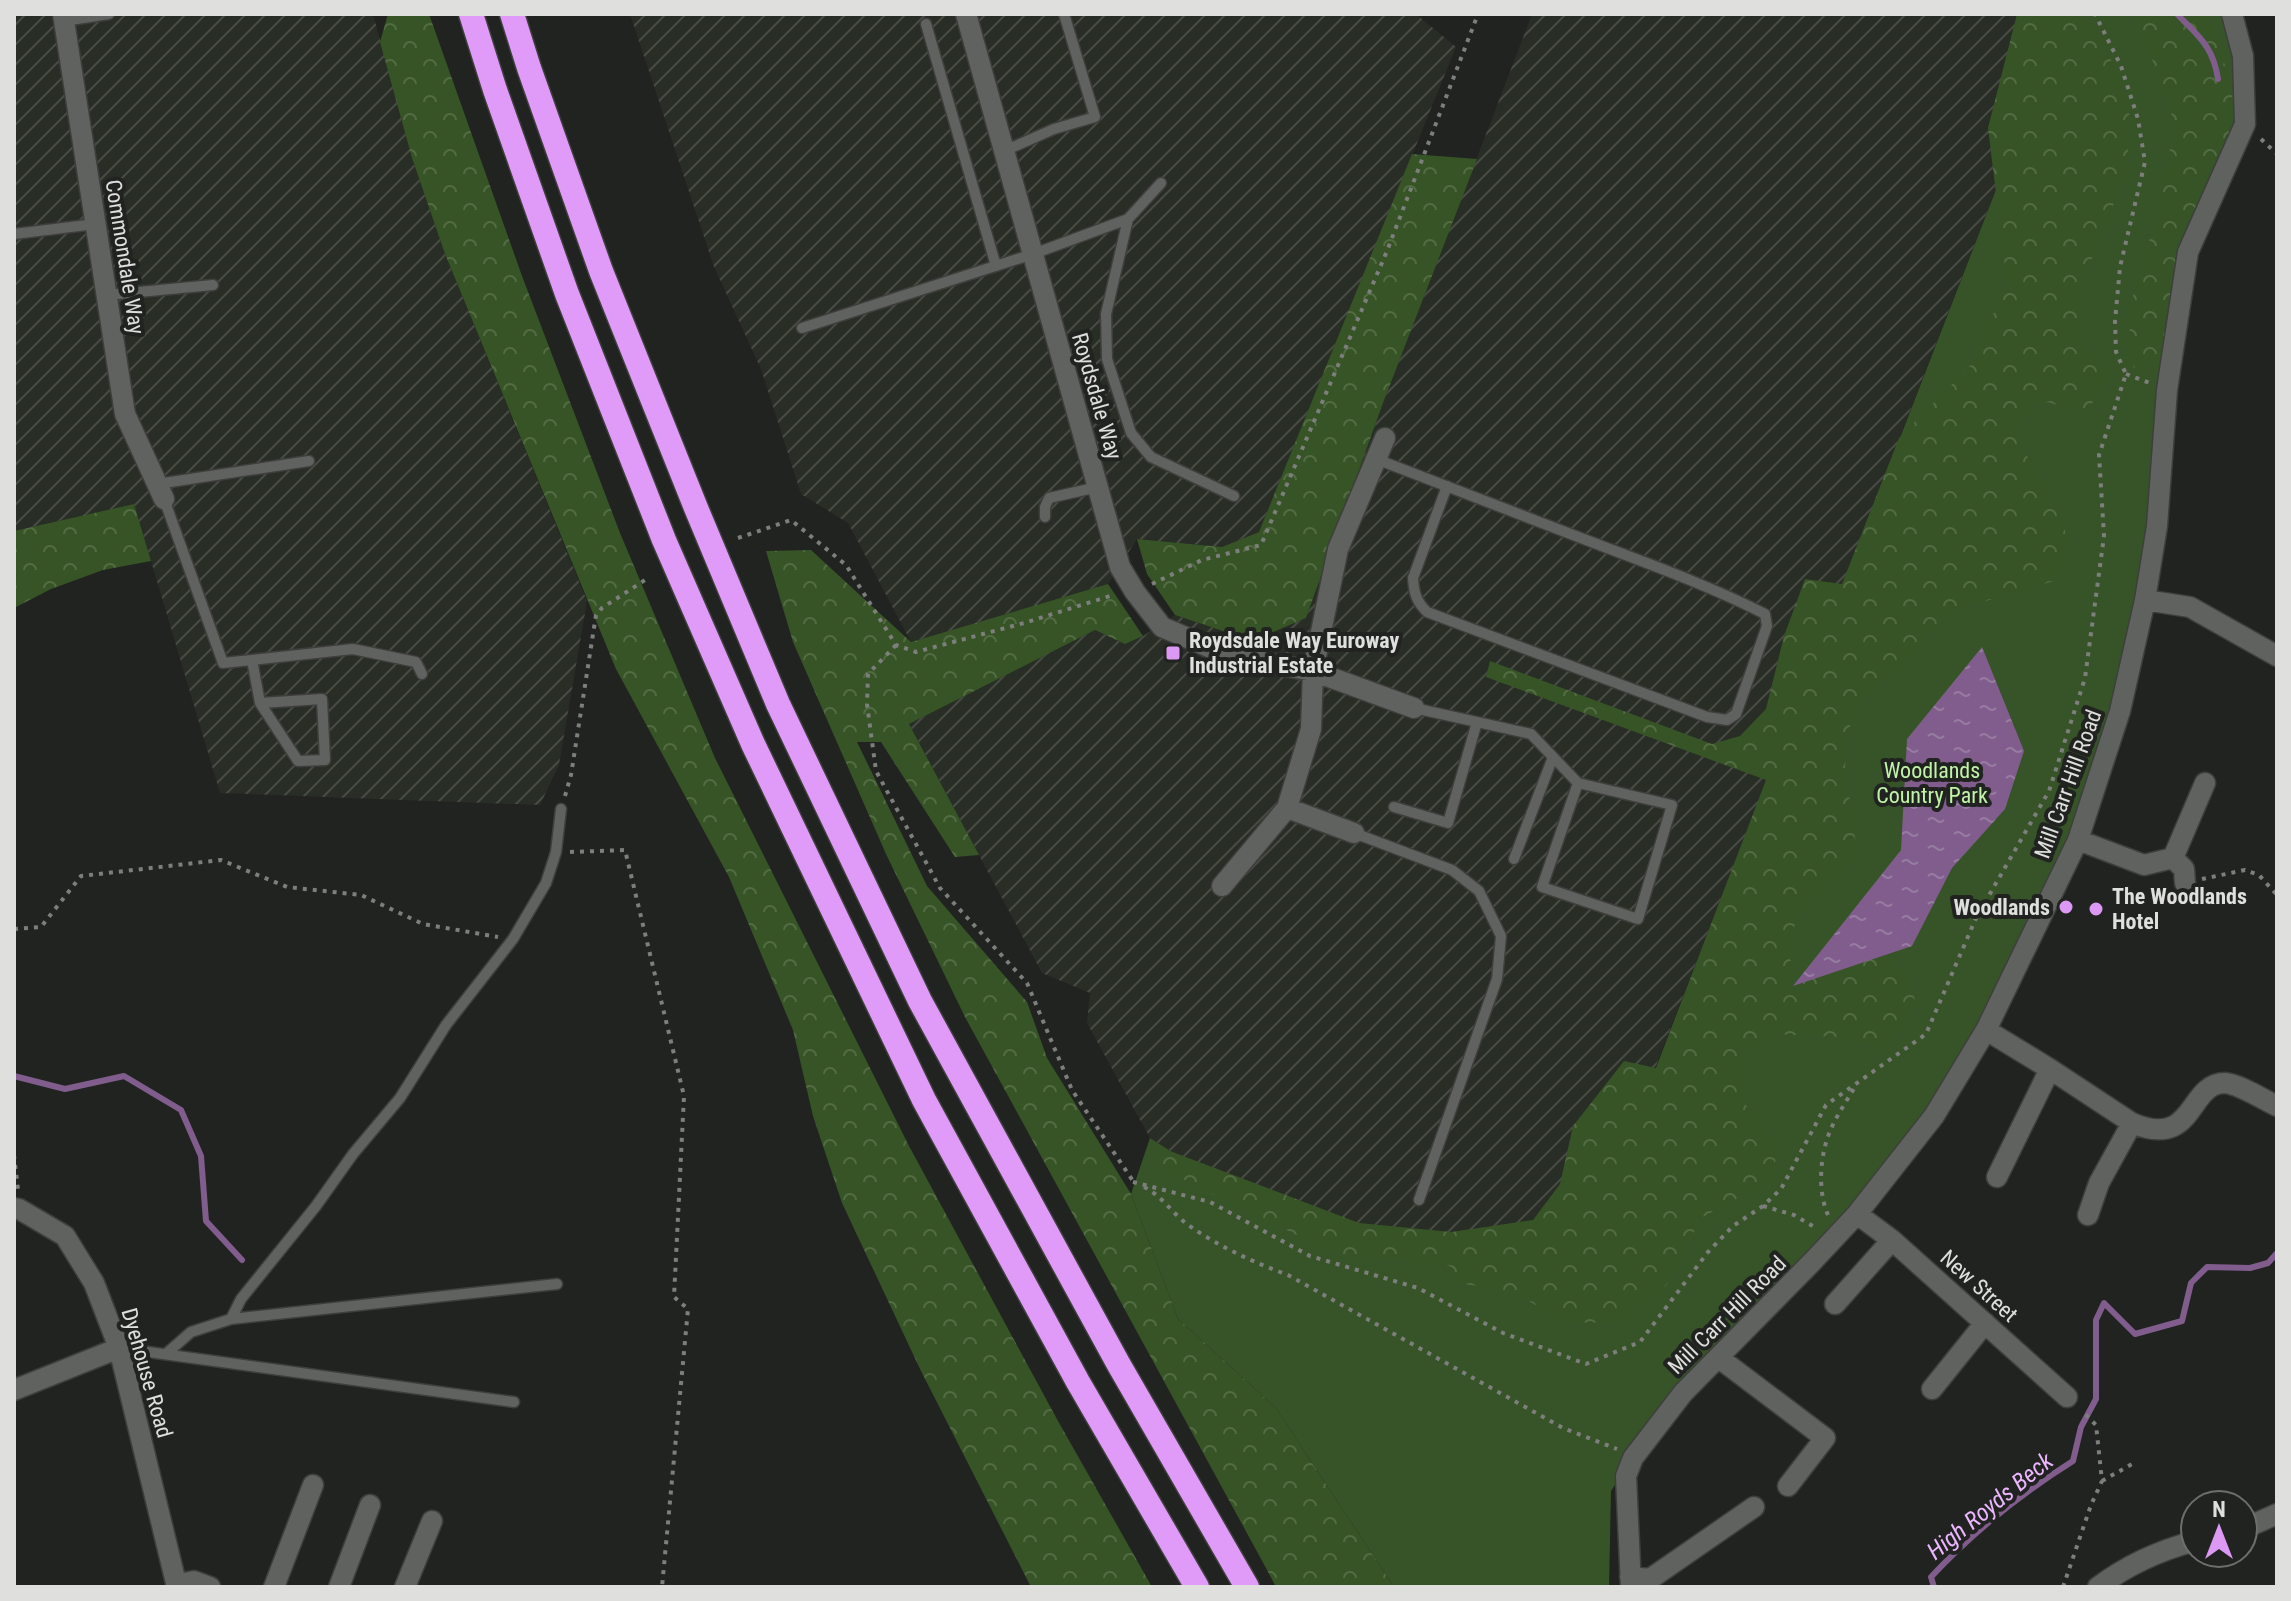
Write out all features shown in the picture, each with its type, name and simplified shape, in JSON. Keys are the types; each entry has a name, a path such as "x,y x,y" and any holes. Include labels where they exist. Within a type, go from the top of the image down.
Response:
{"highway":[{"path":"471,14 567,294 664,540 753,744 924,1100 1078,1382 1197,1587"},
{"path":"512,14 601,271 778,704 920,1001 1119,1365 1247,1587"}],"street":[{"name":"Roydsdale Way","path":"966,14 1120,567 1135,592 1162,627 1230,656 1313,671 1414,708"},
{"name":"Mill Carr Hill Road","path":"1631,1582 1626,1476 1633,1458 1683,1393 1719,1358 1830,1227 1857,1214 1934,1116 1986,1030 2078,840 2120,711 2145,600 2157,526 2167,390 2188,252 2245,124 2243,56 2232,14"},
{"name":"Commondale Way","path":"64,18 125,414 160,492"},
{"path":"1219,892 1287,808 1311,729 1313,671 1338,549 1385,438"},
{"path":"2145,600 2190,607 2277,656"},
{"path":"2173,858 2205,783"},
{"path":"1287,808 1354,833"},
{"path":"2078,840 2144,865 2173,858"},
{"path":"2173,858 2184,869 2185,883"},
{"path":"1986,1030 2132,1123 2156,1131 2172,1128 2186,1117 2208,1090 2224,1083 2277,1106"},
{"path":"1997,1177 2050,1069"},
{"path":"2088,1215 2099,1183 2132,1123"},
{"name":"Dyehouse Road","path":"17,1208 65,1236 94,1283 119,1348 177,1586"},
{"name":"New Street","path":"1857,1214 1892,1240 2072,1401"},
{"path":"1835,1304 1892,1240"},
{"path":"1932,1389 1985,1323"},
{"path":"14,1390 119,1348"},
{"path":"1719,1358 1825,1438 1788,1486"},
{"path":"274,1587 313,1485"},
{"path":"339,1587 370,1505"},
{"path":"1631,1582 1650,1579 1754,1507"},
{"path":"405,1587 432,1521"},
{"path":"2098,1587 2118,1572 2179,1545"},
{"path":"177,1586 194,1581 210,1587"}],"lane":[{"path":"64,18 109,14"},
{"path":"1004,151 1054,129 1095,117 1064,14"},
{"path":"926,24 996,266"},
{"path":"802,328 1033,254 1128,219 1161,183"},
{"path":"1128,219 1106,314 1107,359 1131,433 1151,457 1234,496"},
{"path":"14,234 95,224"},
{"path":"107,295 213,285"},
{"path":"1376,459 1447,486 1722,592 1765,614 1767,626 1736,714 1727,720 1707,717 1427,612 1418,603 1413,578 1447,486"},
{"path":"309,461 160,492 223,663 353,649 416,662 422,674"},
{"path":"1045,517 1049,498 1098,487"},
{"path":"252,660 260,703 298,761 325,760 322,699 260,703"},
{"path":"1414,708 1531,734 1578,783 1672,805 1638,919 1542,887 1578,783"},
{"path":"1394,807 1448,823 1477,722"},
{"path":"1514,859 1553,757"},
{"path":"231,1319 241,1299 400,1098 446,1025 513,939 546,883 556,852 561,809"},
{"path":"1354,833 1452,870 1479,891 1501,936 1497,979 1419,1200"},
{"path":"167,1353 191,1332 231,1319 557,1284"},
{"path":"119,1348 514,1402"}],"path":[{"path":"738,538 791,520 846,565 896,645 916,652 1113,595 1135,592 1202,560 1261,545 1387,251 1478,14"},
{"path":"1133,1182 1210,1202 1310,1256 1418,1288 1503,1333 1586,1364 1640,1342 1708,1252 1733,1226 1763,1206 1781,1189 1826,1105 1926,1034 1976,918 2049,791 2085,678 2104,536 2099,455 2126,374 2116,352 2115,336 2120,267 2145,162 2138,119 2121,66 2095,14"},
{"path":"561,809 571,775 596,615 645,580"},
{"path":"896,645 868,674 867,704 876,771 940,888 1027,983 1072,1090 1133,1182 1149,1189 1204,1236 1288,1275 1563,1428 1633,1458"},
{"path":"556,852 625,850 684,1096 674,1297 688,1309 662,1587"},
{"path":"14,929 41,927 81,876 221,860 287,887 361,895 423,924 513,939"},
{"path":"2185,883 2245,870 2259,875 2277,895"},
{"path":"1763,1206 1794,1215 1816,1229 1830,1227 1823,1203 1822,1161 1830,1130 1858,1082"},
{"path":"14,1155 17,1208"},
{"path":"2063,1587 2102,1481 2096,1425 2072,1401"},
{"path":"2102,1481 2132,1464"}],"shaded area":[{"path":"14,14 373,14 412,158 445,254 587,601 559,765 540,805 220,793 134,504 14,531"},
{"path":"624,14 1416,14 1456,47 1259,532 1222,547 1137,539 1108,584 911,642 848,523 801,494 761,369 714,267 631,17"},
{"path":"1532,14 2049,14 2055,37 1599,1213 1333,1253 1150,1138 1087,1023 1090,993 1042,973 909,724 1095,630 1125,644 1175,615 1232,634 1271,633 1306,618 1383,403"}],"green space":[{"path":"388,14 429,14 522,276 620,533 715,758 909,1146 1152,1587 1031,1587 921,1371 842,1203 813,1116 793,1030 729,877 616,669 445,254 412,158 380,42"},
{"path":"2017,14 2084,14 2116,69 2132,124 2124,176 2099,244 2075,292 2083,346 2109,374 2086,414 2048,402 2031,405 2013,434 2046,486 2070,543 2054,581 1945,613 1910,656 1852,710 1845,766 1858,859 1798,913 1787,956 1805,978 1877,950 1910,976 1916,1007 1888,1049 1840,1037 1775,1034 1739,1056 1743,1101 1778,1149 1771,1180 1701,1218 1670,1282 1616,1323 1565,1322 1513,1292 1459,1283 1450,1266 1333,1253 1158,1167 1170,1151 1359,1223 1451,1232 1533,1220 1560,1184 1573,1126 1624,1061 1656,1068 1766,780 1486,677 1490,661 1712,744 1740,736 1766,709 1784,636 1805,579 1842,584 1899,438 1971,365 2007,283 1988,128"},
{"name":"Woodlands Country Park","path":"2049,14 2224,14 2245,124 2188,253 2157,526 2078,840 1934,1116 1633,1458 1611,1491 1609,1587 1394,1587 1275,1407 1178,1319 1131,1194 1150,1138 1333,1253 1558,1235 1656,1069 2055,37"},
{"path":"2136,14 2206,14 2233,87 2230,137 2160,375 2133,367 2128,313 2158,212 2175,124"},
{"path":"1412,154 1477,159 1383,403 1306,618 1271,633 1232,634 1175,615 1147,574 1137,539 1222,547 1259,532"},
{"path":"134,504 151,561 103,570 51,589 14,608 14,531"},
{"path":"811,550 911,642 1108,584 1143,636 1125,644 1095,630 909,724 979,855 955,857 881,742 857,742 927,886 1027,1002 1047,1058 1131,1194 1178,1319 1275,1407 1394,1587 1276,1587 965,1017 886,854 793,642 766,551"}],"water":[{"path":"1982,647 2024,751 2005,809 1952,868 1912,946 1793,986 1901,850 1907,739"}],"waterway":[{"path":"2177,14 2209,50 2218,79"},
{"path":"14,1076 65,1089 124,1076 181,1110 201,1156 206,1221 242,1260"},
{"name":"High Royds Beck","path":"1934,1587 1931,1577 1980,1529 2073,1461 2081,1427 2096,1399 2096,1320 2104,1303 2135,1334 2182,1321 2191,1283 2207,1267 2250,1268 2268,1263 2277,1253"}],"place":[{"name":"Roydsdale Way Euroway Industrial Estate","path":"1173,653"},
{"name":"Woodlands","path":"2066,907"},
{"name":"The Woodlands Hotel","path":"2096,909"}]}
